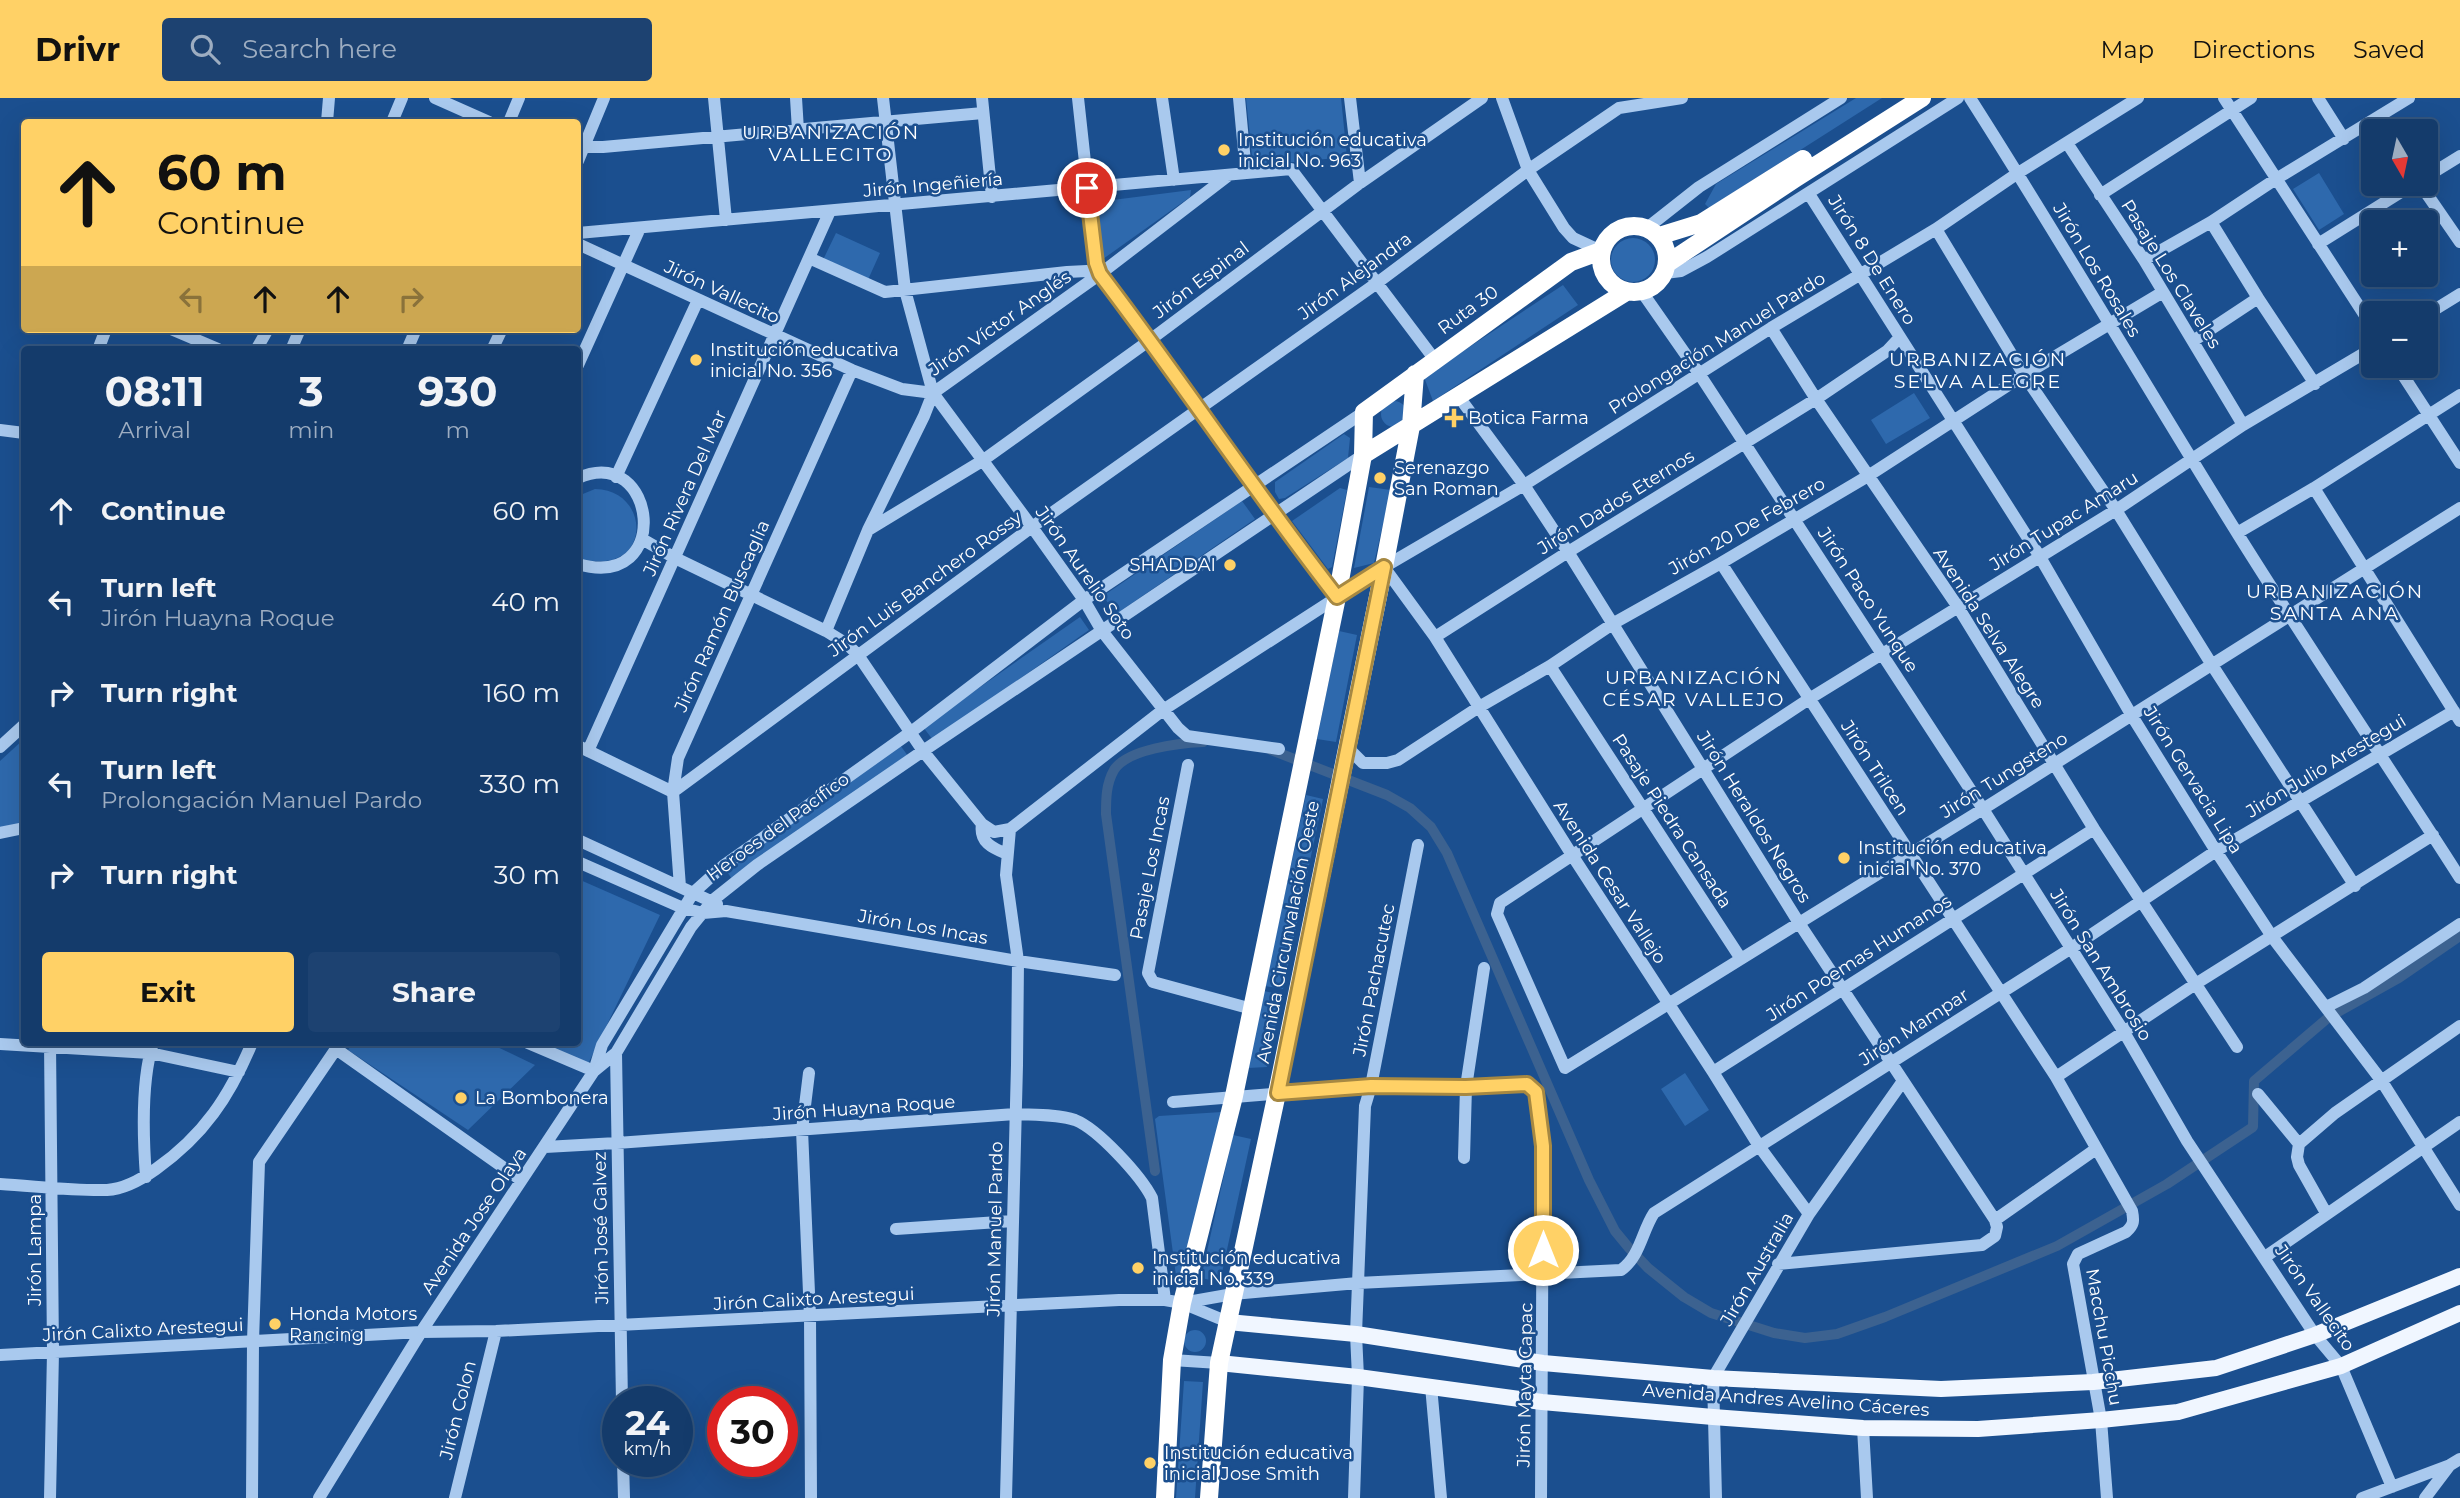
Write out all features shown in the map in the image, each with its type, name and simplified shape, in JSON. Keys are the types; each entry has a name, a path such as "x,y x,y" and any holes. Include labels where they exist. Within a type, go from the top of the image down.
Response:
{"highway":[{"path":"1634,292 1619,289 1606,278 1601,263 1601,251 1609,236 1622,227 1631,225 1653,232 1701,223 1900,98"},
{"path":"1411,426 1634,292 1656,285 1666,268 1796,178 1922,98"},
{"path":"1653,232 1666,248 1666,268"},
{"name":"Ruta 30","path":"1364,412 1571,262 1601,251"},
{"name":"Avenida Circunvalación Oeste","path":"1209,1498 1219,1363 1278,1093 1384,567 1411,426 1415,374"},
{"name":"Avenida Circunvalación Oeste","path":"1165,1498 1174,1302 1234,1096 1337,597 1363,455 1364,412"},
{"name":"Heroes del Pacífico","path":"1363,455 1411,426"}],"main road":[{"name":"Avenida Andres Avelino Cáceres","path":"1228,1322 1356,1334 1542,1363 1713,1378 1941,1389 2093,1382 2216,1368 2315,1335 2460,1276"},
{"name":"Avenida Andres Avelino Cáceres","path":"1219,1363 1358,1377 1542,1402 1713,1417 1863,1428 1978,1429 2178,1412 2341,1366 2460,1313"}],"street":[{"path":"327,119 329,98"},
{"path":"392,119 402,98"},
{"path":"435,98 482,119"},
{"path":"510,119 519,98"},
{"path":"581,153 604,98"},
{"path":"714,98 726,220"},
{"path":"796,98 798,130"},
{"path":"883,98 905,290 933,393"},
{"path":"982,98 992,197"},
{"path":"1078,98 1096,263 1100,274 1273,514 1337,597"},
{"path":"1162,98 1174,180"},
{"path":"1239,98 1246,173"},
{"path":"1350,98 1360,183"},
{"name":"Jirón Espinal","path":"868,530 982,461 1360,183 1482,98"},
{"path":"1502,98 1528,170 1564,228 1573,238 1601,251"},
{"path":"1528,170 1619,108 1682,98"},
{"path":"1653,232 1699,187 1841,98"},
{"path":"1666,268 1681,271 1707,257 1958,98"},
{"name":"Jirón Los Rosales","path":"1970,98 2237,533 2460,878"},
{"name":"Prolongación Manuel Pardo","path":"1010,829 1163,710 1337,597 1524,485 1771,328 1936,229 2018,173 2138,98"},
{"path":"2100,195 2227,104 2251,98"},
{"path":"2318,98 2344,139"},
{"path":"2144,260 2211,222 2409,98"},
{"path":"2227,104 2361,310"},
{"path":"583,147 983,113"},
{"name":"Pasaje Los Claveles","path":"2067,143 2144,260 2243,425"},
{"path":"2438,170 2460,156"},
{"name":"Jirón Ingeñiería","path":"581,233 1291,169 1323,211"},
{"name":"Jirón Alejandra","path":"1199,408 1377,283 1528,170"},
{"name":"Jirón Víctor Anglés","path":"826,631 868,530 933,393 1100,274 1230,175"},
{"name":"Jirón 8 De Enero","path":"1809,194 2040,557"},
{"path":"2318,244 2395,196"},
{"path":"2428,196 2460,242"},
{"name":"Jirón Rivera Del Mar","path":"583,748 675,558 830,211"},
{"path":"1323,211 1435,360"},
{"path":"2211,222 2315,384"},
{"path":"581,358 640,228"},
{"path":"1936,229 2024,375 2116,510 2212,665 2355,886"},
{"name":"Jirón Vallecito","path":"581,245 852,370 902,389 933,393"},
{"path":"809,258 878,290 894,292 1067,272 1087,271 1100,274"},
{"path":"1634,292 1700,375"},
{"name":"Jirón 20 De Febrero","path":"1346,752 1363,763 1387,764 1398,760 1614,623 1868,476 2024,375 2163,292"},
{"path":"2438,307 2460,293"},
{"path":"2193,341 2258,298"},
{"path":"616,477 698,300"},
{"name":"Avenida Selva Alegre","path":"1771,328 1816,399 1958,607 2094,829 2237,1046"},
{"path":"180,333 211,346"},
{"name":"Jirón Dados Eternos","path":"1436,638 1568,552 1816,399 1887,351 1900,337"},
{"name":"Jirón Tupac Amaru","path":"1565,1068 1497,914 1500,903 1809,699 2116,510 2243,425 2361,355"},
{"name":"Jirón Ramón Buscaglia","path":"680,887 673,792 678,758 852,370"},
{"name":"Jirón Paco Yunque","path":"1700,375 1983,809"},
{"path":"2405,378 2460,463"},
{"name":"Jirón Aurelio Soto","path":"933,393 1084,600 1102,631 1163,710 1187,736 1279,749"},
{"path":"2237,533 2314,488 2460,395"},
{"name":"Jirón Heraldos Negros","path":"1459,397 1524,485 1568,552 1799,923 1995,1220"},
{"name":"Jirón Luis Banchero Rossy","path":"673,792 1032,527 1199,408"},
{"name":"Heroes del Pacífico","path":"594,1071 602,1045 683,908 693,893 723,866 911,732 1084,600 1364,412"},
{"path":"0,429 21,432"},
{"name":"Heroes del Pacífico","path":"594,1071 616,1053 691,927 713,900 757,865 923,751 1363,455"},
{"path":"581,477 598,473 616,477 631,487 642,502 646,520 642,539 634,552 615,565 592,568 581,565"},
{"path":"2314,488 2457,716"},
{"name":"Jirón Tungsteno","path":"1565,1068 1910,855 2460,508"},
{"path":"642,539 675,558 826,631 847,644 858,655 923,751 982,824 995,832 1010,829 1006,875 1017,961"},
{"name":"Jirón Gervacia Lipa","path":"2040,557 2132,716 2216,851 2273,938 2381,1080 2460,1205"},
{"name":"Jirón Trilcen","path":"1721,563 2056,1077 2132,1211 2134,1220 2126,1232 2078,1254 2074,1259"},
{"name":"Avenida Cesar Vallejo","path":"1384,567 1436,638 1572,856 1759,1146 1809,1214"},
{"name":"Pasaje Piedra Cansada","path":"1550,666 1741,959"},
{"name":"Jirón Julio Arestegui","path":"2216,851 2380,755 2457,716"},
{"path":"0,747 21,728"},
{"path":"583,748 673,792"},
{"name":"Pasaje Los Incas","path":"1188,765 1147,973 1153,982 1252,1009"},
{"name":"Jirón San Ambrosio","path":"1983,809 2124,1032 2187,1142"},
{"path":"982,824 981,834 985,841 1007,854"},
{"path":"0,832 21,828"},
{"name":"Jirón Poemas Humanos","path":"1713,1072 2094,829"},
{"path":"2056,1077 2197,983 2273,938 2433,835"},
{"path":"581,842 713,900 726,911"},
{"name":"Jirón Pachacutec","path":"1354,1498 1358,1377 1356,1334 1365,1106 1418,845"},
{"name":"Jirón Mampar","path":"1627,1266 1643,1241 1645,1229 1654,1213 2070,949 2216,851"},
{"name":"Jirón Los Incas","path":"581,863 683,908 702,913 726,911 1115,975"},
{"path":"2327,1010 2460,924"},
{"name":"Jirón Manuel Pardo","path":"1006,1498 1017,961"},
{"path":"1464,1158 1466,1087 1484,968"},
{"path":"2326,1213 2299,1165 2299,1144 2334,1113 2460,1026"},
{"path":"0,1044 21,1044"},
{"name":"Jirón Lampa","path":"50,1046 53,1352 50,1498"},
{"path":"146,1177 145,1104 151,1046 239,1072"},
{"path":"0,1184 109,1190 130,1185 146,1177 180,1152 208,1124 239,1072 251,1046"},
{"path":"252,1498 253,1341 259,1163 338,1046 521,1180"},
{"path":"535,1046 594,1071"},
{"name":"Jirón José Galvez","path":"616,1053 622,1386"},
{"name":"Avenida Jose Olaya","path":"319,1498 421,1332 594,1071"},
{"path":"809,1073 802,1130 810,1315 811,1498"},
{"name":"Jirón Australia","path":"1716,1498 1713,1378 1809,1214 1903,1081"},
{"name":"Jirón Mayta Capac","path":"1466,1087 1527,1084 1536,1092 1543,1146 1541,1498"},
{"path":"1174,1102 1371,1086 1466,1087"},
{"path":"2258,1094 2299,1144"},
{"name":"Jirón Huayna Roque","path":"545,1147 1015,1114 1076,1121 1112,1149 1152,1198 1174,1302"},
{"path":"2264,1257 2460,1122"},
{"name":"Jirón Vallecito","path":"2187,1142 2315,1335 2341,1366 2392,1487"},
{"path":"1778,1264 1982,1245 1995,1236 1995,1220 2096,1149"},
{"path":"896,1229 1013,1221"},
{"name":"Macchu Picchu","path":"2074,1259 2101,1420 2107,1498"},
{"name":"Jirón Calixto Arestegui","path":"0,1356 421,1332 496,1331 1119,1300 1174,1302 1358,1283 1543,1276 1621,1270 1627,1266"},
{"path":"1174,1302 1228,1322"},
{"name":"Jirón Colon","path":"455,1498 496,1331"},
{"path":"1172,1360 1219,1363"},
{"path":"1431,1387 1441,1498"},
{"path":"1863,1428 1867,1498"},
{"path":"2362,1498 2455,1462"},
{"path":"2425,1498 2455,1462"},
{"path":"623,1477 624,1498"}],"shaded area":[{"path":"1246,98 1341,98 1347,157 1253,166"},
{"path":"1856,98 1882,98 1709,208 1705,204 1716,184"},
{"path":"2319,173 2344,214 2319,230 2293,189"},
{"path":"1191,190 1190,197 1103,259 1097,202"},
{"path":"836,233 880,253 867,282 822,262"},
{"path":"1633,238 1648,245 1655,260 1648,275 1633,282 1618,275 1611,260 1618,245"},
{"path":"1563,285 1578,305 1433,401 1424,377"},
{"path":"1914,393 1930,418 1886,444 1871,420"},
{"path":"1394,401 1403,405 1407,414 1403,423 1394,427 1385,423 1381,414 1385,405"},
{"path":"1344,434 1350,438 1348,458 1285,498 1279,499 1275,492 1275,482"},
{"path":"1369,487 1391,490 1374,563 1354,568"},
{"path":"1340,488 1347,490 1332,567 1328,569 1292,521"},
{"path":"595,489 613,492 625,501 633,513 636,526 635,539 628,551 616,559 590,561 581,559 581,495"},
{"path":"1242,501 1255,519 1116,614 1103,596"},
{"path":"1080,617 1089,630 933,740 923,727"},
{"path":"1339,631 1357,635 1336,742 1317,739"},
{"path":"21,742 21,825 0,828 0,761"},
{"path":"900,745 908,756 732,879 725,869"},
{"path":"1306,795 1323,799 1283,989 1265,986"},
{"path":"581,880 660,915 587,1066 544,1046 581,1046"},
{"path":"1264,991 1282,995 1267,1067 1248,1068"},
{"name":"La Bombonera","path":"350,1046 495,1046 535,1065 468,1130 348,1050"},
{"path":"1685,1073 1709,1110 1685,1126 1661,1089"},
{"path":"1222,1112 1182,1283 1177,1283 1155,1119 1159,1116"},
{"path":"1233,1135 1251,1139 1220,1282 1201,1278"},
{"path":"1191,1330 1199,1330 1206,1337 1206,1345 1199,1352 1191,1352 1184,1345 1184,1337"},
{"path":"1184,1381 1203,1382 1195,1498 1176,1498"}],"waterway":[{"path":"1155,1171 1106,814 1107,792 1114,770 1130,757 1155,748 1203,742"},
{"path":"1271,750 1387,795 1410,808 1431,827 1447,853 1589,1180 1615,1231 1629,1248 1648,1268 1684,1297 1711,1313 1774,1333 1805,1338 1837,1334 1885,1317 2057,1246 2167,1184 2253,1127 2254,1081 2329,1017 2399,978 2460,936"}],"place":[{"name":"Institución educativa inicial No. 963","path":"1224,150"},
{"name":"Institución educativa inicial No. 356","path":"696,360"},
{"name":"Botica Farma","path":"1454,418"},
{"name":"Serenazgo San Roman","path":"1380,478"},
{"name":"SHADDAI","path":"1230,565"},
{"name":"Institución educativa inicial No. 370","path":"1844,858"},
{"name":"La Bombonera","path":"461,1098"},
{"name":"Institución educativa inicial No. 339","path":"1138,1268"},
{"name":"Honda Motors Rancing","path":"275,1324"},
{"name":"Institución educativa inicial Jose Smith","path":"1150,1463"}],"district":[{"name":"URBANIZACIÓN VALLECITO","path":"831,143"},
{"name":"URBANIZACIÓN SELVA ALEGRE","path":"1978,370"},
{"name":"URBANIZACIÓN SANTA ANA","path":"2335,602"},
{"name":"URBANIZACIÓN CÉSAR VALLEJO","path":"1694,688"}],"route":[{"path":"1087,188 1096,263 1100,274 1273,514 1337,597 1384,567 1278,1093 1371,1086 1466,1087 1527,1084 1534,1087 1543,1146 1543,1250"}]}
